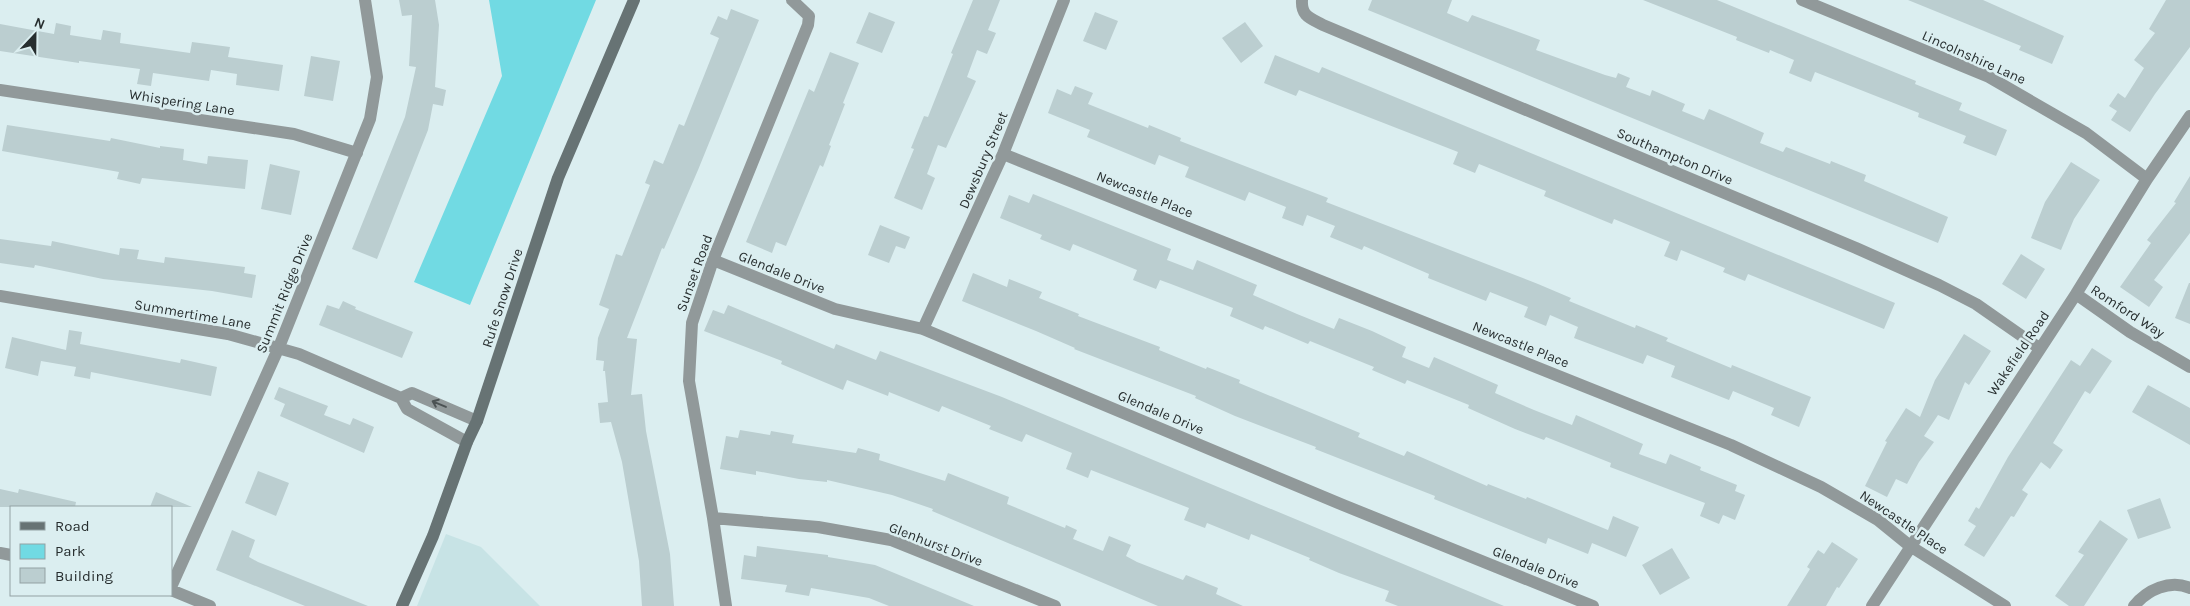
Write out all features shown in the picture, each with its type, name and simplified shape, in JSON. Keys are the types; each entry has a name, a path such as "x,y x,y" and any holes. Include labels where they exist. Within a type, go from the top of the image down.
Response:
{"main road":[{"name":"Rufe Snow Drive","path":"402,606 433,536 467,442 477,421 558,178 634,0"}],"street":[{"name":"Summit Ridge Drive","path":"172,586 279,347 370,119 377,76 365,0"},
{"name":"Sunset Road","path":"726,606 689,380 692,323 713,260 808,26 809,16 792,0"},
{"name":"Dewsbury Street","path":"923,329 1004,154 1064,0"},
{"name":"Southampton Drive","path":"1302,0 1301,9 1305,16 1323,25 1847,244 1939,285 1976,304 2039,348"},
{"name":"Lincolnshire Lane","path":"1802,0 1989,77 2086,133 2147,179"},
{"name":"Whispering Lane","path":"0,90 294,134 356,154"},
{"name":"Wakefield Road","path":"1872,606 2076,294 2147,179 2189,121"},
{"name":"Newcastle Place","path":"1004,154 1731,445 1821,487 1878,520 1910,546 2005,606"},
{"name":"Glendale Drive","path":"713,260 835,309 923,329 1343,505 1593,606"},
{"name":"Romford Way","path":"2076,294 2130,332 2190,367"},
{"name":"Summertime Lane","path":"0,296 228,334 279,347 401,398 408,410 467,442"},
{"name":"Summertime Lane","path":"401,398 412,393 477,421"},
{"name":"Glenhurst Drive","path":"713,518 818,527 891,540 1055,606"},
{"path":"2134,606 2139,599 2167,585 2182,585 2190,588"},
{"path":"172,588 210,606"}],"shaded area":[{"path":"446,534 481,547 540,606 417,606"}],"green space":[{"path":"489,0 596,0 470,305 414,282 502,76"}],"building":[{"path":"399,0 435,0 439,25 435,87 446,90 443,106 433,104 428,130 377,259 352,249 405,117 416,67 409,66 412,15 402,16"},
{"path":"973,0 1000,0 988,30 996,33 987,54 977,50 967,77 976,81 946,148 938,145 927,174 935,178 922,210 894,198 914,149 911,148 924,116 928,117 953,54 951,53"},
{"path":"1372,0 1452,0 1447,13 1468,22 1472,15 1540,40 1536,50 1605,75 1616,78 1618,73 1630,78 1626,87 1650,96 1652,90 1685,104 1682,111 1704,120 1709,109 1764,133 1760,143 1783,152 1786,147 1830,164 1831,161 1866,175 1864,181 1948,217 1938,243 1368,10"},
{"path":"1643,0 1717,0 1916,81 1915,84 1962,103 1959,110 2007,130 1996,156 1963,143 1966,136 1918,117 1919,113 1815,72 1811,82 1789,73 1794,60 1770,50 1769,53 1736,40 1737,37"},
{"path":"1908,0 1983,0 2064,36 2052,64 2019,50 2021,46"},
{"path":"2166,0 2190,0 2190,47 2130,132 2111,120 2117,111 2109,106 2118,93 2125,98 2144,68 2134,60 2155,33 2149,29"},
{"path":"731,9 759,20 698,170 664,249 662,248 627,338 637,339 631,395 642,394 646,431 670,554 674,606 642,606 639,561 622,462 611,422 600,423 598,403 608,402 605,371 603,371 604,361 596,360 598,338 609,309 599,305 616,254 622,256 650,185 645,183 654,160 663,164 679,124 684,126 719,38 710,34 718,16 727,20"},
{"path":"869,12 895,22 882,53 856,43"},
{"path":"1095,12 1118,21 1106,50 1083,41"},
{"path":"1245,22 1263,46 1241,63 1222,38"},
{"path":"56,23 71,26 70,35 101,40 103,30 121,33 120,43 190,53 192,42 230,47 228,57 283,65 279,91 236,85 237,74 211,70 209,81 153,73 151,86 137,84 140,69 79,61 79,63 0,51 0,24 54,34"},
{"path":"830,52 859,63 843,103 845,104 829,145 831,146 823,167 820,165 786,246 776,242 772,253 746,242 809,89 814,92"},
{"path":"1275,55 1319,73 1322,67 1895,303 1884,329 1748,274 1745,281 1723,272 1725,268 1681,250 1677,261 1664,256 1670,242 1614,219 1612,224 1544,196 1546,191 1479,164 1475,173 1453,164 1458,152 1299,90 1296,96 1264,83"},
{"path":"311,56 340,61 333,101 304,96"},
{"path":"1075,86 1093,93 1088,104 1148,128 1149,125 1181,138 1180,141 1328,198 1326,202 1538,284 1571,298 1569,301 1635,328 1636,325 1668,338 1666,341 1731,368 1732,365 1811,397 1799,427 1771,415 1774,408 1733,391 1729,400 1671,377 1675,366 1647,355 1643,364 1574,338 1578,327 1550,315 1546,326 1524,317 1528,307 1490,292 1486,301 1428,278 1429,274 1364,246 1362,250 1330,237 1335,226 1307,215 1303,226 1282,218 1286,207 1249,192 1245,201 1185,177 1189,167 1159,155 1155,165 1087,137 1090,130 1048,113 1057,89 1071,95"},
{"path":"7,125 110,141 111,138 160,148 160,146 184,149 183,160 207,164 208,156 248,160 245,189 142,178 140,184 117,179 119,172 2,151"},
{"path":"2071,162 2100,180 2074,219 2061,250 2031,238 2045,202"},
{"path":"270,164 300,171 291,215 261,209"},
{"path":"2190,176 2190,233 2154,280 2163,287 2149,307 2120,287 2151,243 2147,240 2176,203 2174,202"},
{"path":"1033,194 1171,249 1167,260 1193,270 1197,260 1257,285 1253,295 1334,329 1339,318 1372,331 1406,347 1402,357 1429,368 1434,357 1498,385 1495,393 1534,410 1572,425 1576,415 1643,444 1639,454 1666,464 1670,454 1701,467 1700,470 1737,485 1735,491 1745,495 1735,520 1723,515 1719,524 1700,516 1705,503 1610,467 1611,463 1546,437 1544,440 1515,429 1468,408 1469,405 1407,380 1405,384 1372,370 1374,367 1310,341 1308,344 1265,326 1263,330 1230,316 1233,308 1160,280 1156,289 1133,280 1137,270 1073,244 1070,251 1040,239 1042,235 1000,218 1009,195 1029,203"},
{"path":"880,225 910,237 905,249 896,246 889,263 868,255"},
{"path":"0,239 51,246 52,241 119,255 120,248 139,250 137,259 164,263 165,257 245,267 244,273 256,275 252,298 212,291 103,279 35,265 34,268 0,263"},
{"path":"2021,254 2045,269 2026,299 2002,284"},
{"path":"973,273 1007,287 1009,279 1042,292 1039,298 1079,314 1078,316 1160,347 1159,350 1206,369 1207,367 1240,380 1239,383 1360,433 1358,437 1404,456 1407,451 1487,486 1488,484 1526,499 1527,497 1608,530 1613,516 1639,527 1626,557 1592,543 1588,554 1548,538 1546,544 1434,499 1435,496 1315,449 1316,447 1235,416 1195,398 1196,396 1074,349 1036,331 962,301"},
{"path":"2190,283 2190,324 2175,318"},
{"path":"343,301 356,307 355,309 413,332 402,358 319,325 327,305 339,309"},
{"path":"728,305 834,349 836,344 876,360 880,351 1002,397 1504,606 1398,606 1385,601 1389,591 1339,573 1309,560 1310,558 1251,534 1249,540 1207,523 1205,528 1184,520 1189,508 1091,470 1088,478 1066,469 1072,453 1026,434 1022,442 989,429 991,426 942,406 939,412 889,392 888,396 847,380 843,390 781,364 782,361 704,331 713,310 724,314"},
{"path":"69,330 82,332 80,344 180,363 181,359 217,367 211,396 91,372 90,379 74,376 76,367 41,361 38,376 5,368 12,337 66,350"},
{"path":"1964,334 1991,351 1969,385 1965,382 1949,420 1938,415 1924,436 1934,442 1919,462 1907,484 1896,479 1887,497 1865,486 1887,442 1885,441 1906,408 1920,417 1935,380"},
{"path":"2092,348 2112,361 2090,394 2085,391 2053,443 2063,450 2050,469 2041,462 2022,490 2028,494 2014,517 2011,516 1984,557 1964,545 1976,526 1968,521 1976,507 1979,509 2008,457 2071,360 2080,366"},
{"path":"2148,385 2190,408 2190,445 2132,412"},
{"path":"279,387 328,406 324,415 350,425 353,418 374,427 364,453 280,416 285,404 274,399"},
{"path":"740,430 770,435 771,431 794,435 792,443 856,453 858,448 880,454 879,460 945,481 948,473 1009,497 1007,504 1065,528 1066,525 1077,530 1073,539 1103,551 1109,536 1131,545 1126,556 1137,562 1183,580 1186,575 1218,588 1216,594 1243,606 1158,606 932,511 933,509 892,495 827,480 827,482 799,479 756,471 756,475 720,469 726,436 738,438"},
{"path":"258,471 289,483 276,516 245,503"},
{"path":"0,489 18,493 19,489 76,502 75,506 0,507"},
{"path":"156,492 192,507 172,506 150,506"},
{"path":"2160,498 2171,528 2138,539 2127,510"},
{"path":"2100,520 2128,539 2084,606 2069,606 2055,596 2084,555 2078,552"},
{"path":"232,530 255,540 249,557 368,606 305,606 216,570"},
{"path":"1832,542 1858,559 1839,588 1837,587 1826,606 1787,606 1810,569 1807,567 1818,550 1824,554"},
{"path":"757,546 828,555 828,557 875,565 974,606 889,606 869,598 811,588 809,596 785,592 787,585 741,579 744,555 756,557"},
{"path":"1672,548 1690,578 1660,595 1642,565"}]}
